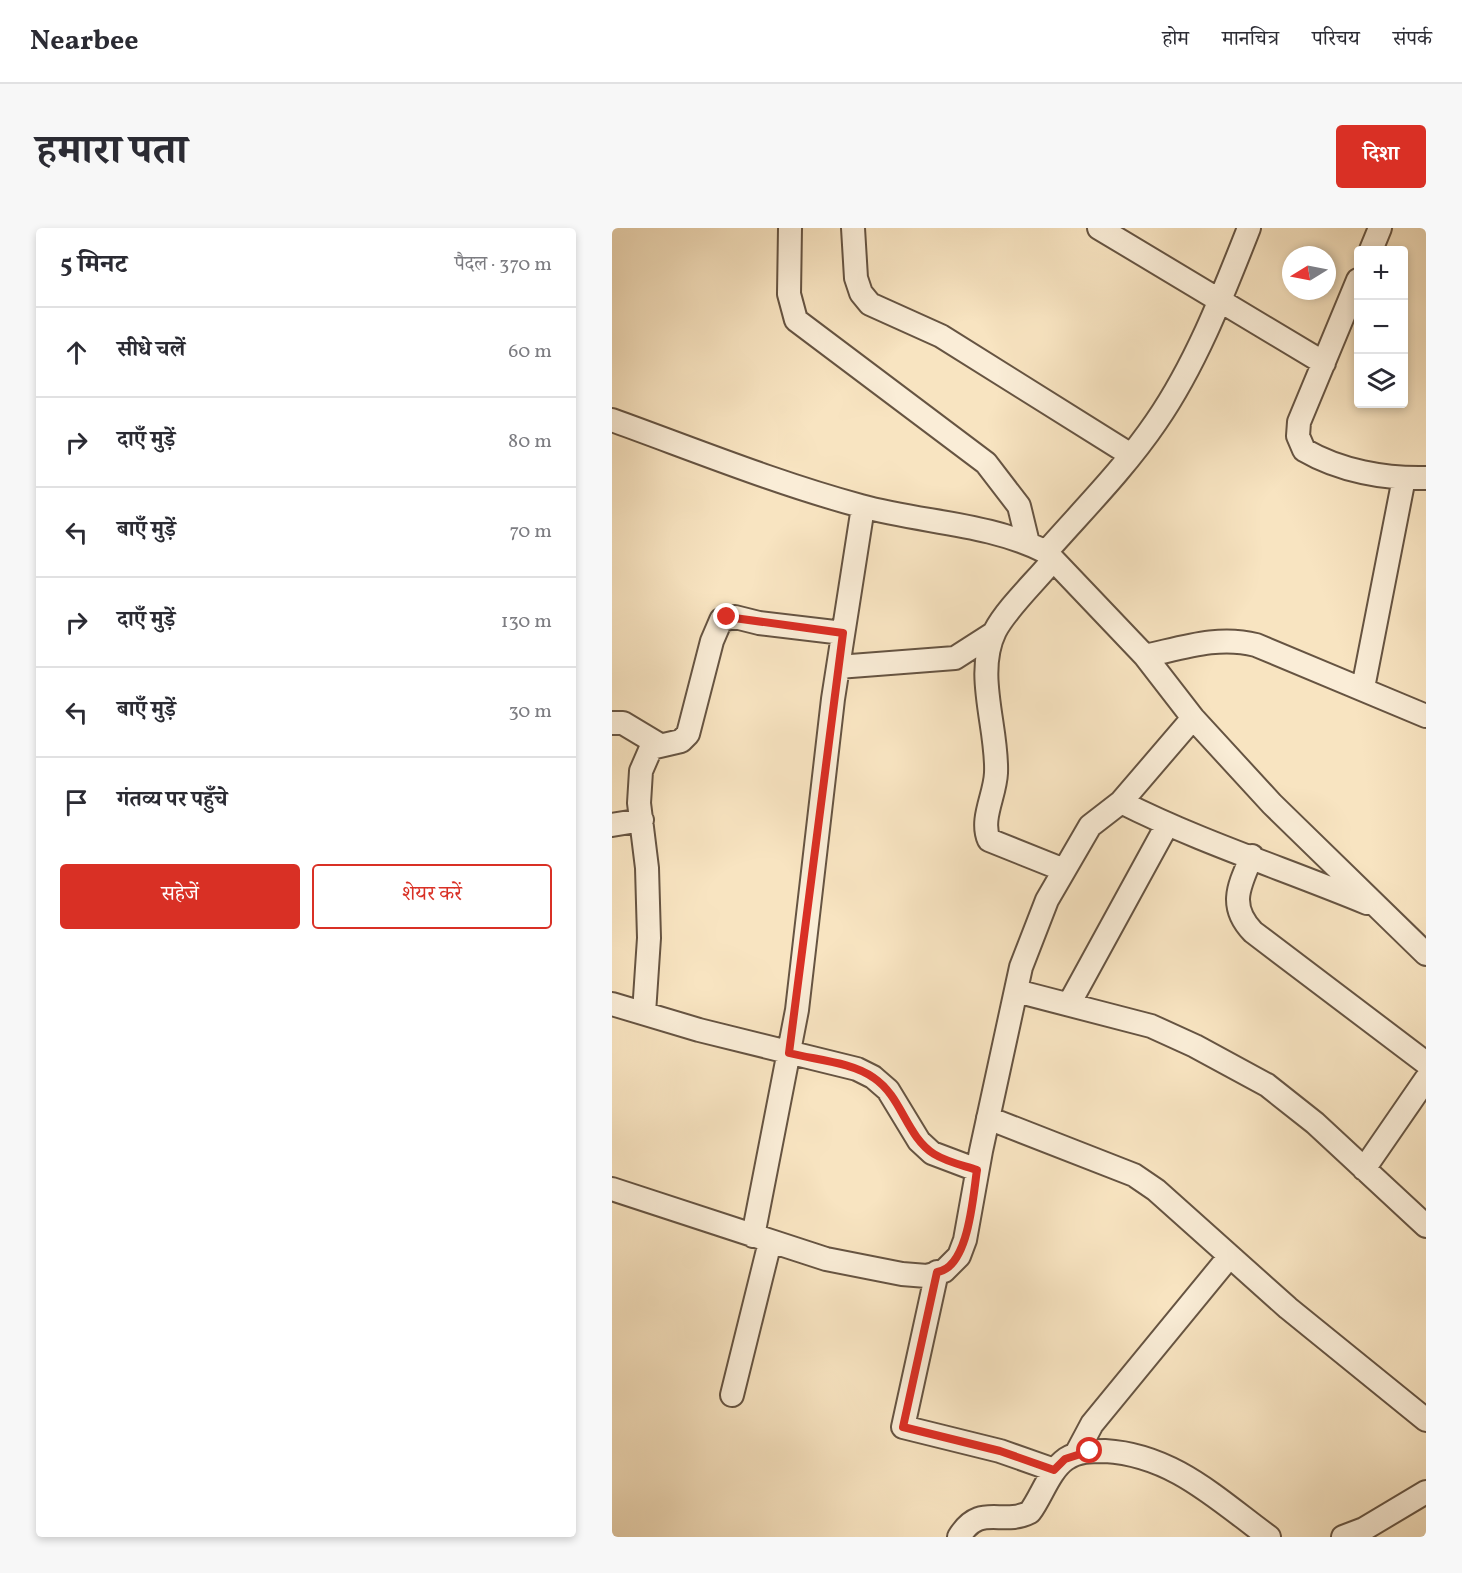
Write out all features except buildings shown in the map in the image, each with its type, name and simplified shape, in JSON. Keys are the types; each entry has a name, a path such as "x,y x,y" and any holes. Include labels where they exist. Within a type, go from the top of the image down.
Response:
{"street":[{"path":"789,228 789,294 796,320 986,463 1019,506 1042,552 1145,656 1193,718 1272,804 1426,954"},
{"path":"854,228 856,278 861,292 870,304 940,336 1131,455"},
{"path":"1099,228 1220,298 1324,363"},
{"path":"1064,870 989,840 985,831 996,773 988,667 994,633 1042,552 1131,455 1177,388 1220,298 1249,228"},
{"path":"1373,246 1380,228"},
{"path":"1354,292 1299,422 1298,436 1304,450 1339,467 1415,478 1363,688"},
{"path":"612,420 771,478 863,507 963,525 1042,552"},
{"path":"732,1395 761,1239 789,1053 838,668 863,507"},
{"path":"644,1013 650,938 647,868 639,803 640,771 646,754 658,744 681,741 688,734 712,641 721,620 735,617 759,623 843,633"},
{"path":"838,668 956,658 994,633"},
{"path":"1145,656 1196,644 1236,640 1363,688 1426,716"},
{"path":"612,1189 826,1259 902,1274 927,1276 944,1271 958,1256 965,1240 977,1170 1016,991 1022,967 1047,900 1090,826 1121,802 1193,718"},
{"path":"612,723 623,723 658,744"},
{"path":"1121,802 1167,825 1252,856 1382,910"},
{"path":"612,825 642,820"},
{"path":"1069,1004 1167,825"},
{"path":"1252,856 1237,893 1242,921 1253,932 1426,1063"},
{"path":"1016,991 1151,1026 1195,1046 1267,1085 1315,1123 1426,1226"},
{"path":"612,1004 857,1070 873,1077 888,1090 919,1141 932,1153 946,1161 977,1170"},
{"path":"1364,1168 1426,1079"},
{"path":"988,1118 1134,1175 1156,1190 1303,1321 1426,1420"},
{"path":"1076,1454 1092,1424 1229,1257"},
{"path":"937,1272 903,1427 1000,1451 1054,1470"},
{"path":"959,1537 965,1527 976,1519 985,1516 1011,1519 1030,1512 1054,1470 1076,1454 1090,1451 1131,1453 1175,1469 1269,1537"},
{"path":"1343,1537 1364,1529 1426,1492"}],"route":[{"path":"727,617 843,633 833,699 797,1010 789,1053 857,1070 873,1077 888,1090 919,1141 932,1153 946,1161 977,1170 965,1240 958,1256 944,1271 937,1272 903,1427 1000,1451 1054,1470 1065,1459 1090,1451"}]}
